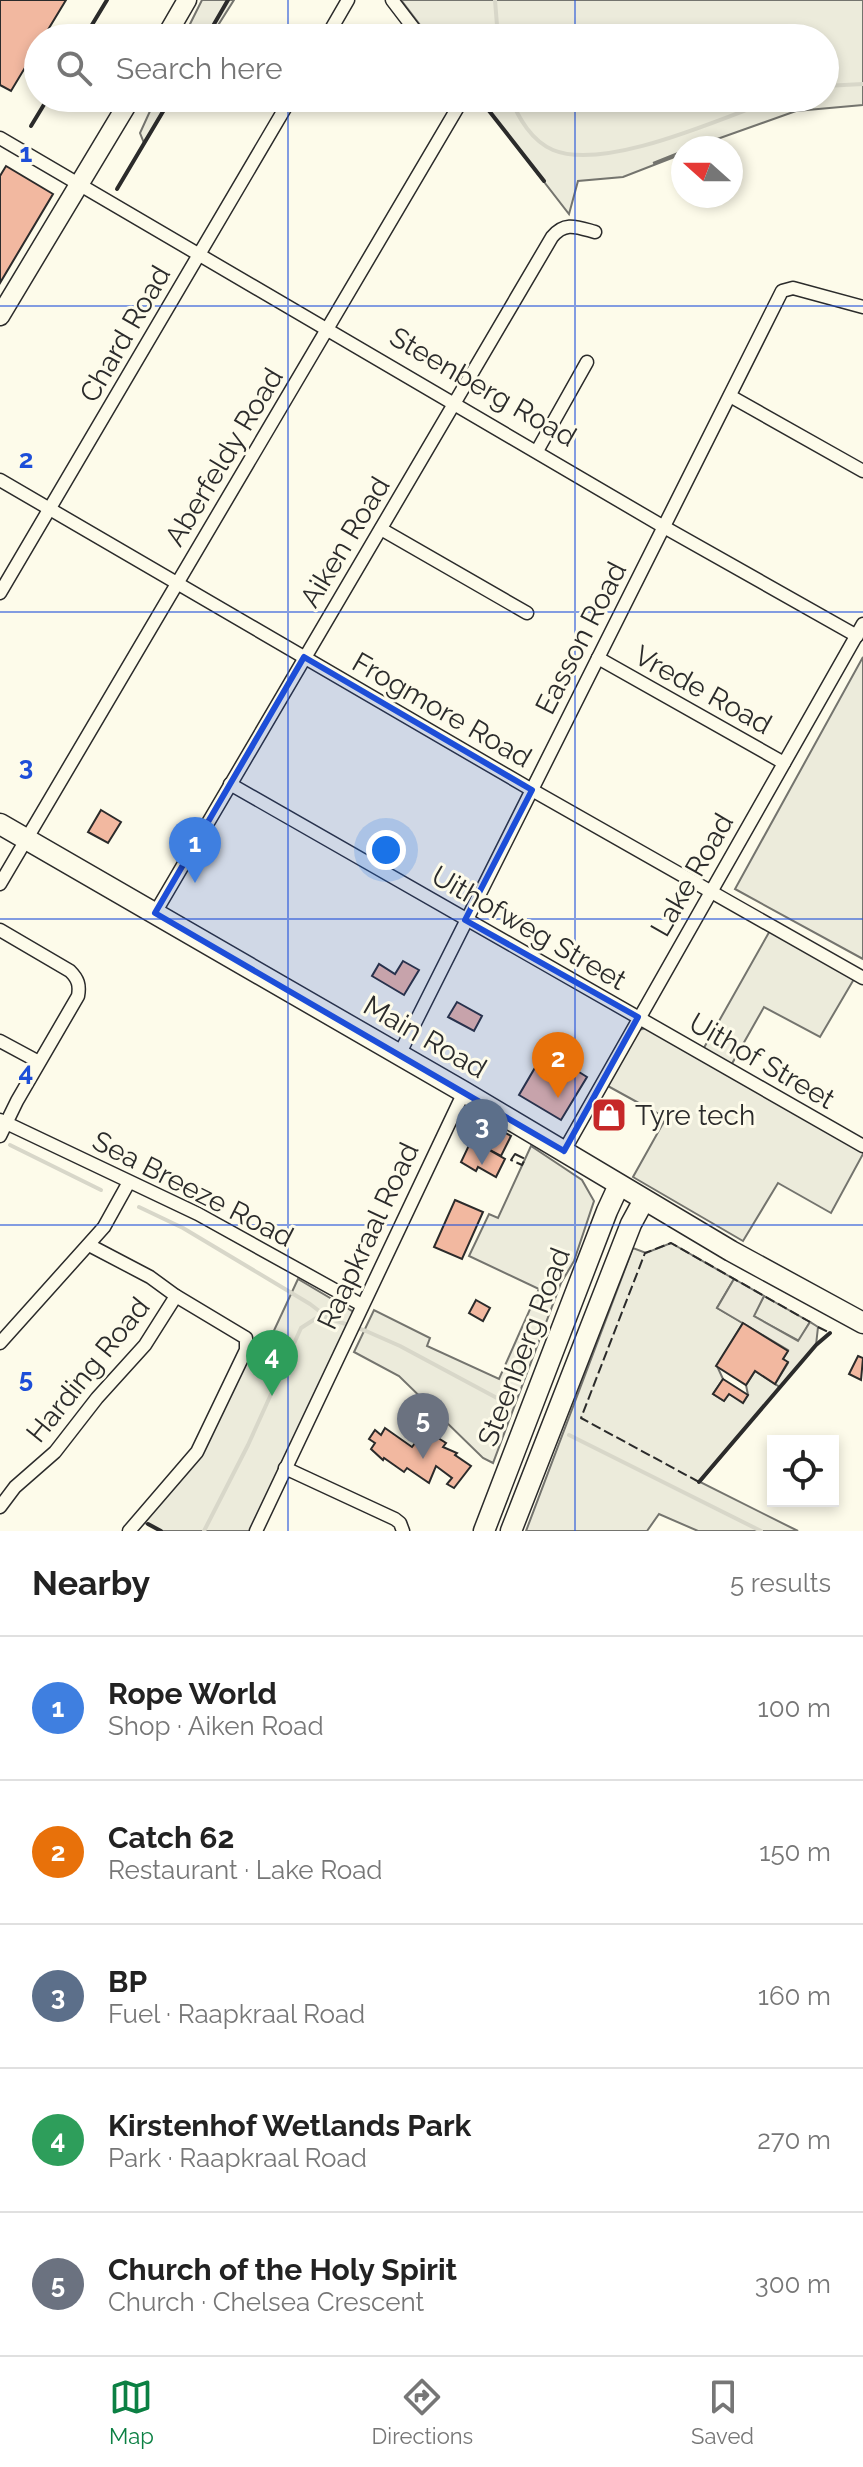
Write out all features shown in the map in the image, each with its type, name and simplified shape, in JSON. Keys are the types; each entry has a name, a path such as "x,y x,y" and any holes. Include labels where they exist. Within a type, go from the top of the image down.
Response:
{"main road":[{"path":"173,24 187,0"},
{"path":"0,316 123,112"},
{"name":"Main Road","path":"0,824 464,1092 731,1251 863,1323"},
{"name":"Steenberg Road","path":"484,1530 619,1185"},
{"name":"Steenberg Road","path":"511,1531 631,1224 644,1200"}],"street":[{"path":"334,24 348,0"},
{"path":"392,0 410,24"},
{"name":"Chard Road","path":"0,593 283,112"},
{"name":"Aberfeldy Road","path":"0,884 455,112"},
{"name":"Steenberg Road","path":"0,138 664,527 860,630"},
{"name":"Aiken Road","path":"155,913 557,231 571,225 595,232"},
{"name":"Easson Road","path":"399,1055 782,291 787,288 863,307"},
{"path":"537,451 587,362"},
{"path":"730,396 863,471"},
{"name":"Frogmore Road","path":"0,480 532,790 863,978"},
{"path":"381,529 527,613"},
{"name":"Lake Road","path":"564,1151 860,630"},
{"name":"Vrede Road","path":"598,658 784,763"},
{"name":"Uithofweg Street","path":"230,784 638,1017"},
{"path":"0,930 70,971 79,982 78,996 3,1121 0,1136"},
{"name":"Uithof Street","path":"638,1017 863,1146"},
{"path":"0,1041 39,1062"},
{"name":"Raapkraal Road","path":"256,1531 464,1092"},
{"name":"Sea Breeze Road","path":"3,1121 212,1221 360,1310"},
{"path":"0,1343 104,1227 129,1182"},
{"path":"89,1245 150,1277 246,1338 246,1350 197,1452 129,1531"},
{"name":"Harding Road","path":"0,1507 15,1487 55,1452 97,1398 145,1345 176,1296"},
{"path":"285,1468 395,1519 403,1531"}],"highlighted area":[{"path":"304,657 532,790 465,920 638,1017 564,1151 155,913"}],"shaded area":[{"path":"202,0 234,0 219,24 190,24"},
{"path":"401,0 863,0 863,105 839,107 839,24 419,24"},
{"path":"150,112 163,112 144,143 140,133"},
{"path":"490,112 793,112 726,136 671,136 671,156 653,163 671,158 623,177 578,181 569,214"},
{"path":"863,657 863,959 735,889"},
{"path":"772,927 857,974 820,1037 764,1007 729,1069 863,1146 863,1154 831,1213 778,1183 743,1241 633,1177 666,1118 606,1085 635,1031 646,1028 701,1053"},
{"path":"531,1146 582,1180 594,1201 574,1261 561,1283 493,1463 483,1458 399,1376 354,1352 374,1310 430,1338 427,1346 499,1379 539,1289 469,1256 489,1214 498,1218"},
{"path":"671,1243 734,1279 717,1308 743,1323 717,1366 723,1379 713,1394 724,1401 729,1394 743,1402 748,1395 746,1385 755,1371 780,1387 700,1482 798,1531 698,1531 659,1514 647,1531 526,1531 633,1248 646,1253"},
{"path":"298,1279 357,1314 256,1531 161,1531 139,1520 197,1452 246,1350 271,1337"},
{"path":"734,1279 764,1296 754,1316 798,1341 810,1322 818,1327 816,1345 780,1387 775,1384 788,1363 783,1359 788,1350 717,1308"},
{"path":"764,1296 810,1322 799,1341 753,1316"}],"building":[{"path":"0,0 66,0 51,24 24,24 24,69 11,91 0,85"},
{"path":"6,166 53,194 0,283 0,176"},
{"path":"101,810 121,822 108,843 88,832"},
{"path":"403,961 419,970 404,995 372,976 379,964 395,974"},
{"path":"457,1002 482,1016 474,1031 448,1017"},
{"path":"555,1057 587,1077 561,1120 519,1095 536,1066 546,1072"},
{"path":"487,1123 511,1136 501,1156 484,1147 479,1139"},
{"path":"479,1139 484,1147 505,1159 496,1177 461,1162 471,1141"},
{"path":"455,1200 483,1212 462,1259 434,1247"},
{"path":"476,1300 490,1308 483,1321 469,1313"},
{"path":"743,1323 788,1351 783,1359 788,1362 775,1384 755,1371 746,1385 716,1366"},
{"path":"858,1356 863,1358 861,1380 849,1374"},
{"path":"723,1379 748,1395 743,1403 729,1394 724,1401 713,1394"},
{"path":"385,1428 412,1447 419,1438 429,1445 435,1436 446,1443 443,1447 457,1453 455,1455 471,1466 454,1488 447,1484 452,1478 436,1466 429,1483 407,1468 404,1472 371,1449 375,1443 369,1439 375,1430 381,1435"}],"waterway":[{"path":"495,0 497,24"},
{"path":"839,85 863,84"},
{"path":"518,112 532,135 545,146 576,155 633,148 741,112"},
{"path":"10,1145 101,1190"},
{"path":"139,1207 183,1228 327,1317"},
{"path":"204,1531 248,1445 301,1328 318,1317 366,1331 400,1346 510,1405"},
{"path":"569,1435 761,1531"}],"fence":[{"path":"515,1154 525,1159 522,1165 511,1160 515,1154"},
{"path":"699,1482 581,1418 645,1253 671,1243 810,1322"},
{"path":"818,1327 830,1333"}],"wall":[{"path":"92,24 107,0"},
{"path":"214,24 228,0"},
{"path":"31,126 40,112"},
{"path":"117,189 163,112"},
{"path":"490,112 544,181"},
{"path":"699,1482 816,1345 830,1333"},
{"path":"148,1524 161,1531"}],"place":[{"name":"Rope World","path":"195,883"},
{"name":"Catch 62","path":"558,1098"},
{"name":"Tyre tech","path":"609,1115"},
{"name":"BP","path":"482,1165"},
{"name":"Kirstenhof Wetlands Park","path":"272,1396"},
{"name":"Church of the Holy Spirit","path":"423,1459"}]}
